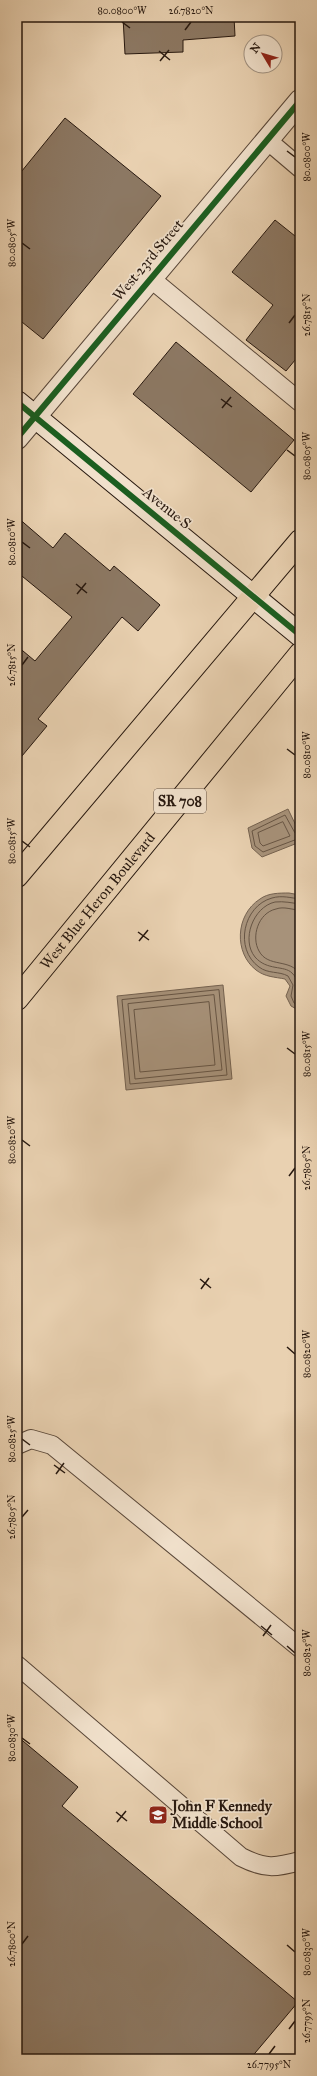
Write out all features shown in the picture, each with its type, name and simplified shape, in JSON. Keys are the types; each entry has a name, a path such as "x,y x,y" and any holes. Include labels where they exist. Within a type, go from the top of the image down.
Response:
{"main road":[{"path":"17,876 300,541"},
{"name":"West Blue Heron Boulevard","path":"17,999 300,654"}],"street":[{"name":"West 23rd Street","path":"17,438 300,101"},
{"name":"Avenue S","path":"17,402 300,635"}],"lane":[{"path":"267,140 300,168"},
{"path":"150,278 300,402"},
{"path":"17,1445 31,1439 52,1445 300,1648"},
{"path":"17,1665 240,1857 257,1865 276,1867 300,1861"}],"water":[{"path":"288,809 300,834 300,842 262,857 252,848 248,828"},
{"path":"289,893 300,895 300,1011 291,1006 286,996 290,986 285,979 259,972 249,963 244,954 240,934 246,914 260,899 270,894"},
{"path":"223,985 232,1079 126,1090 117,996"}],"building":[{"path":"123,17 234,17 235,36 183,40 183,52 125,54"},
{"path":"65,118 161,196 43,339 17,318 17,177"},
{"path":"275,220 300,240 300,354 286,371 246,340 273,305 232,272"},
{"path":"176,342 294,440 251,492 133,394"},
{"path":"17,517 53,548 65,533 110,571 114,566 160,605 138,631 122,617 38,719 47,726 17,762 17,646 35,661 72,617 17,572"},
{"path":"17,1736 78,1787 62,1806 298,2002 250,2059 17,2059"}],"cycle path":[{"path":"17,438 300,101"},
{"path":"17,402 300,635"}],"place":[{"name":"John F Kennedy Middle School","path":"158,1815"}]}
